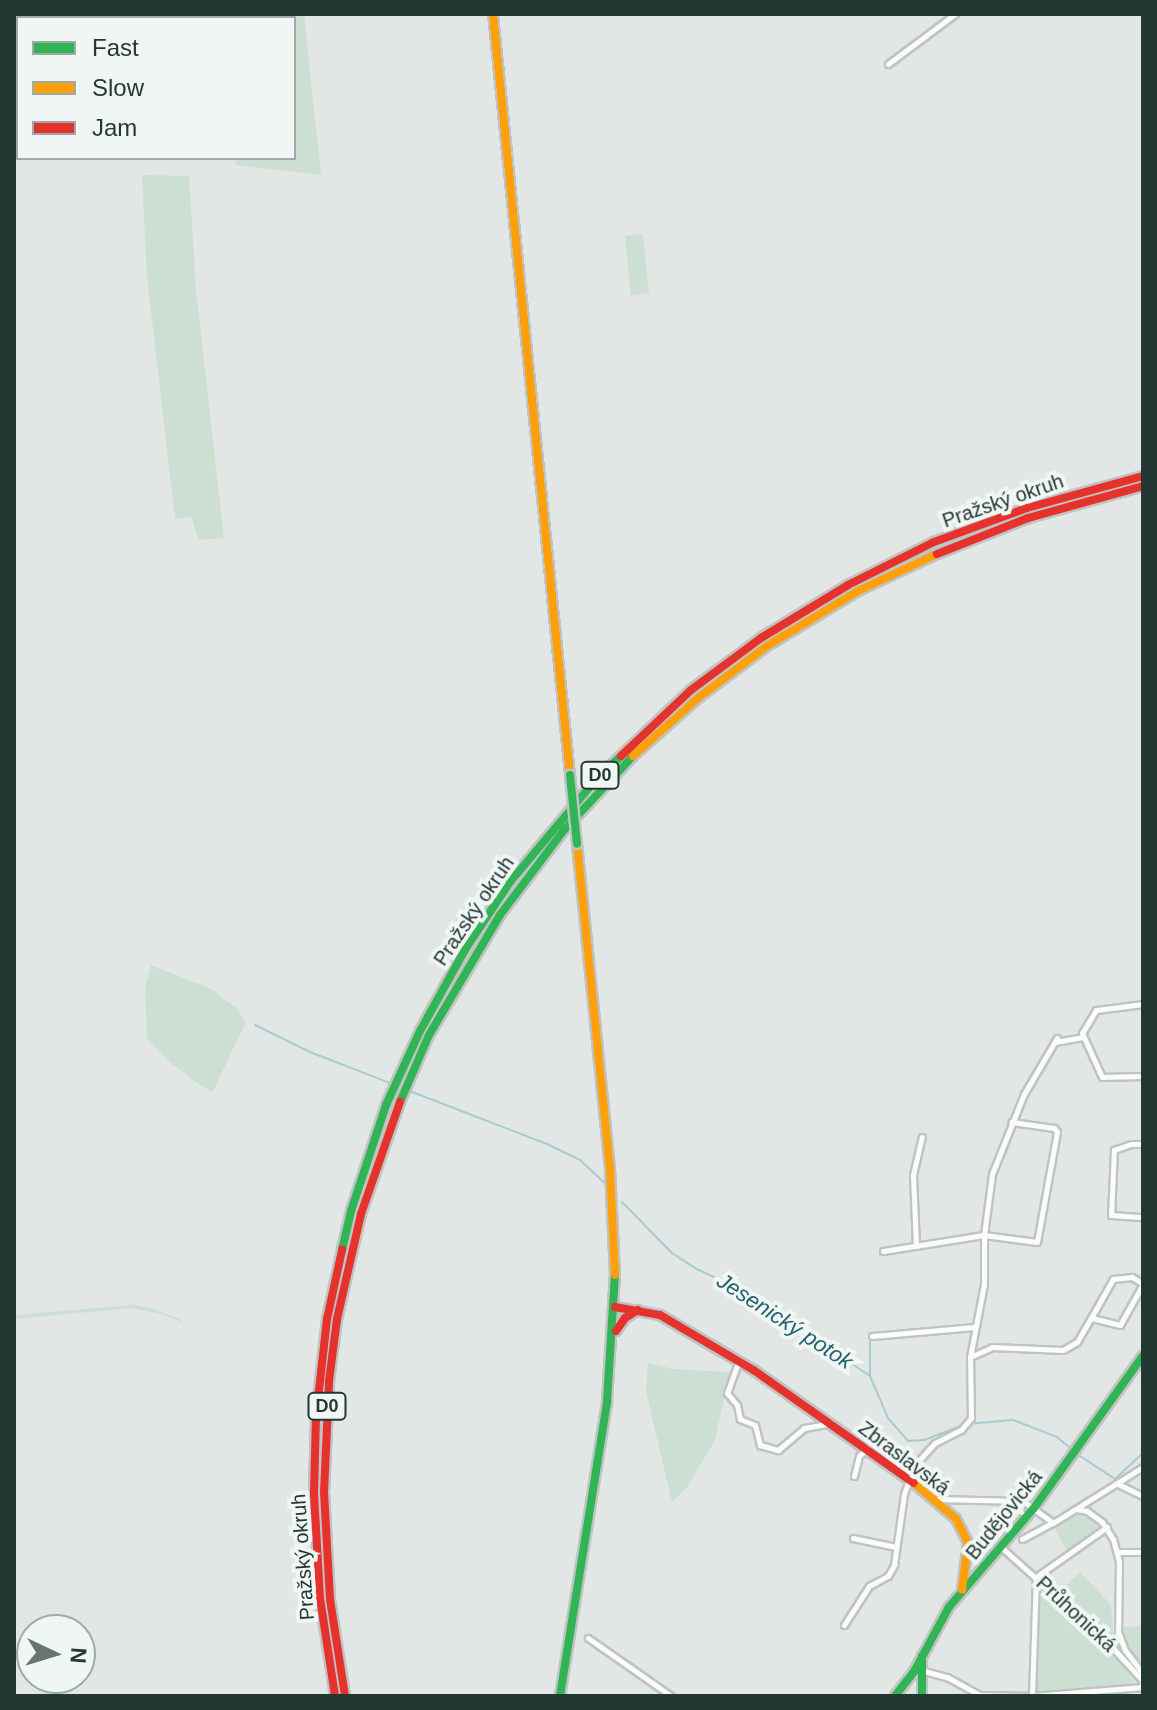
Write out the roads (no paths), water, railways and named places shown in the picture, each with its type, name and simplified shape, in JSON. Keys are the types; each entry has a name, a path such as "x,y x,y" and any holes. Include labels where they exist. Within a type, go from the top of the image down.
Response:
{"main road":[{"path":"493,14 612,1184 615,1307 607,1401 560,1696"},
{"name":"Pražský okruh","path":"335,1696 315,1530 319,1380 337,1266 351,1211 386,1105 401,1069 466,948 510,882 598,777 691,690 781,625 887,564 1002,516 1143,476"},
{"name":"Pražský okruh","path":"345,1696 330,1599 325,1529 329,1381 337,1319 361,1214 396,1111 452,993 519,887 607,783 698,698 777,640 893,573 1028,518 1143,486"},
{"path":"615,1307 641,1309 660,1315 738,1363"},
{"path":"613,1337 625,1318 641,1309"},
{"name":"Budějovická","path":"895,1696 922,1656 941,1618 1034,1508 1143,1356"},
{"name":"Zbraslavská","path":"738,1363 868,1448 956,1519 969,1549 962,1590"},
{"path":"922,1656 922,1696"}],"street":[{"path":"888,64 955,14"},
{"path":"1143,1004 1096,1010 1083,1028 1083,1037 1102,1077 1143,1076"},
{"path":"844,1625 869,1586 888,1576 914,1466 935,1443 961,1430 971,1418 970,1357 984,1284 984,1235 992,1174 1011,1122 1056,1040 1083,1037"},
{"path":"883,1251 984,1235 1037,1242 1057,1132 1054,1128 1011,1122"},
{"path":"916,1246 913,1175 922,1137"},
{"path":"1143,1144 1131,1144 1114,1150 1111,1215 1143,1217"},
{"path":"970,1357 992,1347 1063,1350 1077,1342 1113,1279 1132,1277 1143,1284 1120,1325 1091,1318"},
{"path":"872,1336 975,1327"},
{"name":"Zbraslavská","path":"738,1363 727,1393 737,1405 740,1419 755,1425 754,1434 760,1445 778,1450 804,1428 832,1423"},
{"path":"854,1476 859,1456 868,1448"},
{"path":"895,1469 914,1466"},
{"path":"1022,1539 1143,1467"},
{"path":"1118,1484 1143,1496"},
{"path":"935,1499 1023,1501 1053,1523"},
{"path":"924,1671 947,1677 979,1695 1099,1694 1143,1687 1141,1671 1125,1650 1118,1632 1118,1552 1107,1527 1090,1513 1075,1509"},
{"path":"1032,1696 1036,1577 1107,1527"},
{"path":"853,1538 896,1547"},
{"name":"Průhonická","path":"1001,1547 1142,1678"},
{"path":"1118,1552 1143,1552"},
{"path":"588,1638 671,1696"}],"waterway":[{"name":"Jesenický potok","path":"255,1025 310,1052 390,1083"},
{"name":"Jesenický potok","path":"407,1090 547,1144 580,1160 605,1183"},
{"name":"Jesenický potok","path":"622,1202 672,1253 697,1269 754,1296 808,1334"},
{"path":"870,1341 870,1375"},
{"name":"Jesenický potok","path":"820,1342 870,1376 888,1418 908,1441 924,1440 961,1426"},
{"name":"Jesenický potok","path":"967,1424 1013,1420 1057,1437 1069,1447"},
{"name":"Jesenický potok","path":"1080,1456 1115,1479 1143,1453"}]}
